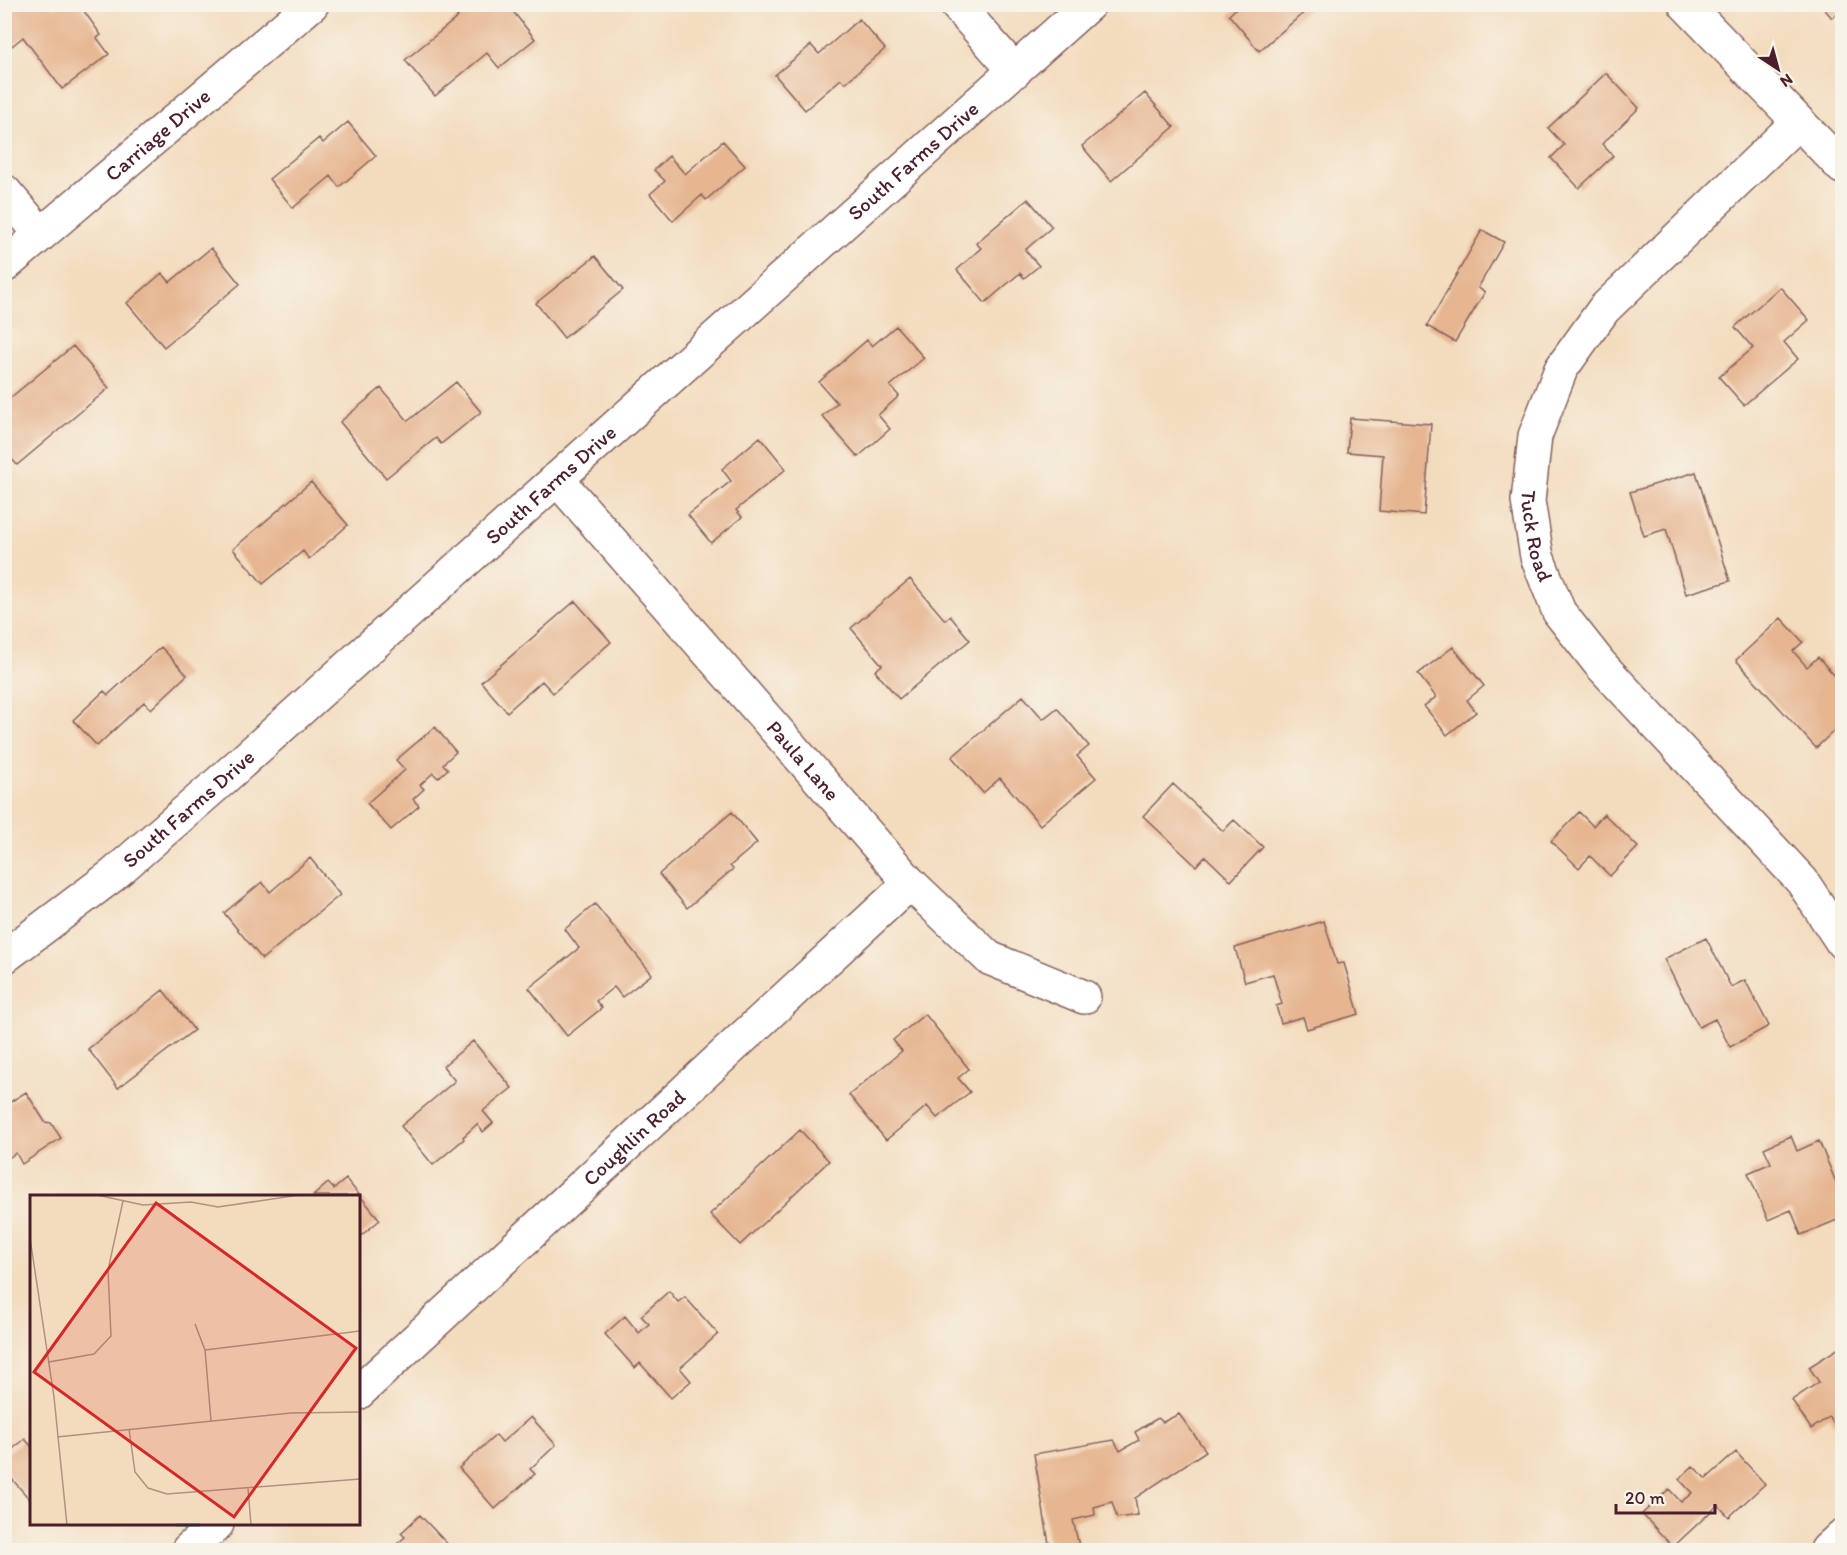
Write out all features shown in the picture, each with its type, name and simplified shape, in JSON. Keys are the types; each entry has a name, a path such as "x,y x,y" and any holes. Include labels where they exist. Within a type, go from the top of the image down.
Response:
{"street":[{"name":"Carriage Drive","path":"4,266 312,4"},
{"path":"956,4 1015,70"},
{"name":"South Farms Drive","path":"4,957 113,875 215,787 557,478 1089,4"},
{"path":"1685,4 1842,166"},
{"name":"Tuck Road","path":"1798,122 1604,309 1561,369 1535,436 1528,501 1537,557 1559,612 1600,664 1802,881 1842,942"},
{"path":"4,191 41,234"},
{"name":"Paula Lane","path":"557,478 910,883 989,958 1084,997"},
{"name":"Coughlin Road","path":"360,1391 910,883"},
{"path":"188,1551 216,1525"},
{"path":"1827,1551 1842,1536"}],"building":[{"path":"4,4 51,4 53,8 58,4 79,4 101,35 97,38 109,54 62,89 23,37 12,46 4,35"},
{"path":"467,4 507,4 535,39 499,68 487,53 435,96 405,60 458,17 455,14"},
{"path":"1241,4 1314,4 1259,51 1229,15"},
{"path":"1820,4 1842,4 1842,9 1832,18"},
{"path":"859,19 885,49 845,83 841,79 805,110 775,75 811,45 819,54"},
{"path":"1606,73 1639,108 1602,144 1613,156 1579,188 1551,158 1564,145 1548,128"},
{"path":"1145,93 1174,127 1111,181 1082,146"},
{"path":"348,122 376,156 339,187 331,176 293,208 269,179 319,138 323,143"},
{"path":"723,141 745,166 706,200 702,195 673,221 650,194 665,181 654,170 669,156 685,174"},
{"path":"1028,199 1052,227 1025,250 1039,266 1024,278 1020,273 985,303 957,270 981,248 976,243"},
{"path":"1482,230 1504,242 1478,288 1485,292 1455,342 1427,326"},
{"path":"211,248 240,284 164,347 127,303 162,273 170,282"},
{"path":"595,256 623,290 564,338 536,303"},
{"path":"1780,287 1809,320 1784,342 1798,359 1744,405 1719,377 1753,348 1735,327"},
{"path":"896,326 924,358 890,386 899,396 878,415 890,429 858,457 822,416 837,403 819,382 867,340 872,346"},
{"path":"73,346 109,388 17,465 4,450 4,403"},
{"path":"456,382 481,412 441,444 436,438 386,478 340,422 381,388 408,421"},
{"path":"1350,418 1431,424 1424,515 1379,511 1383,455 1347,452"},
{"path":"760,437 786,469 736,510 742,517 711,543 688,515 731,481 722,469"},
{"path":"1696,472 1730,581 1686,594 1666,529 1644,536 1630,492"},
{"path":"311,482 348,525 309,559 303,551 263,584 233,549"},
{"path":"910,579 945,620 950,616 970,640 899,699 875,671 882,665 851,628"},
{"path":"575,601 611,642 553,693 542,681 507,712 481,682"},
{"path":"1781,618 1803,642 1793,651 1807,667 1818,657 1834,675 1840,669 1842,672 1842,723 1816,748 1736,660"},
{"path":"161,647 187,675 151,709 144,702 97,746 73,720 104,691 108,695"},
{"path":"1453,647 1484,686 1467,700 1476,712 1447,735 1424,706 1436,697 1418,674"},
{"path":"1023,696 1043,719 1057,708 1089,746 1077,756 1096,778 1040,825 1000,778 983,793 952,757"},
{"path":"435,727 456,752 443,764 448,769 438,778 433,773 420,785 424,789 413,799 419,806 391,830 367,803 405,770 396,760"},
{"path":"1173,784 1223,831 1234,820 1263,847 1231,881 1205,856 1196,866 1143,816"},
{"path":"732,812 757,843 730,866 733,869 687,908 659,874"},
{"path":"1579,812 1593,826 1604,814 1638,847 1610,876 1590,856 1579,868 1551,841"},
{"path":"310,858 340,895 262,959 224,913 262,882 270,892"},
{"path":"595,904 652,974 622,997 614,987 596,1001 602,1008 567,1036 529,988 579,948 565,929"},
{"path":"1324,921 1337,964 1344,963 1359,1014 1307,1029 1303,1017 1281,1023 1276,1006 1282,1004 1273,974 1245,982 1235,948"},
{"path":"1706,938 1731,987 1745,980 1769,1026 1730,1047 1715,1019 1699,1027 1664,959"},
{"path":"163,990 194,1030 118,1088 88,1049"},
{"path":"925,1014 969,1069 958,1078 970,1092 937,1118 927,1106 886,1140 849,1095 902,1051 893,1040"},
{"path":"473,1041 512,1088 483,1111 493,1123 483,1132 477,1124 463,1137 464,1139 433,1165 401,1126 455,1081 443,1066"},
{"path":"26,1092 45,1122 51,1123 61,1138 22,1164 16,1153 4,1161 4,1106"},
{"path":"800,1130 829,1161 740,1245 710,1214"},
{"path":"1791,1136 1797,1151 1819,1141 1842,1197 1842,1218 1801,1235 1791,1210 1768,1220 1748,1173 1771,1163 1764,1148"},
{"path":"346,1179 359,1195 314,1195 328,1183 334,1189"},
{"path":"360,1196 380,1220 360,1236"},
{"path":"669,1291 678,1302 685,1297 718,1334 680,1368 691,1381 671,1398 640,1363 635,1368 605,1334 625,1316 639,1333 649,1324 641,1316"},
{"path":"1842,1346 1842,1423 1836,1427 1829,1417 1811,1429 1792,1400 1819,1382 1809,1367"},
{"path":"1179,1414 1206,1451 1135,1498 1138,1515 1117,1518 1112,1502 1094,1507 1095,1515 1073,1520 1080,1550 1050,1550 1034,1454 1114,1440 1120,1451 1139,1440 1135,1432 1158,1418 1163,1422"},
{"path":"531,1417 556,1445 530,1469 535,1474 495,1509 459,1468 496,1435 502,1442"},
{"path":"25,1439 30,1445 30,1500 4,1470 4,1456"},
{"path":"1736,1452 1765,1484 1729,1517 1718,1505 1673,1547 1642,1514 1669,1489 1681,1502 1692,1493 1679,1479 1693,1466 1706,1479"},
{"path":"420,1515 453,1550 390,1550 405,1537 401,1533"}]}
